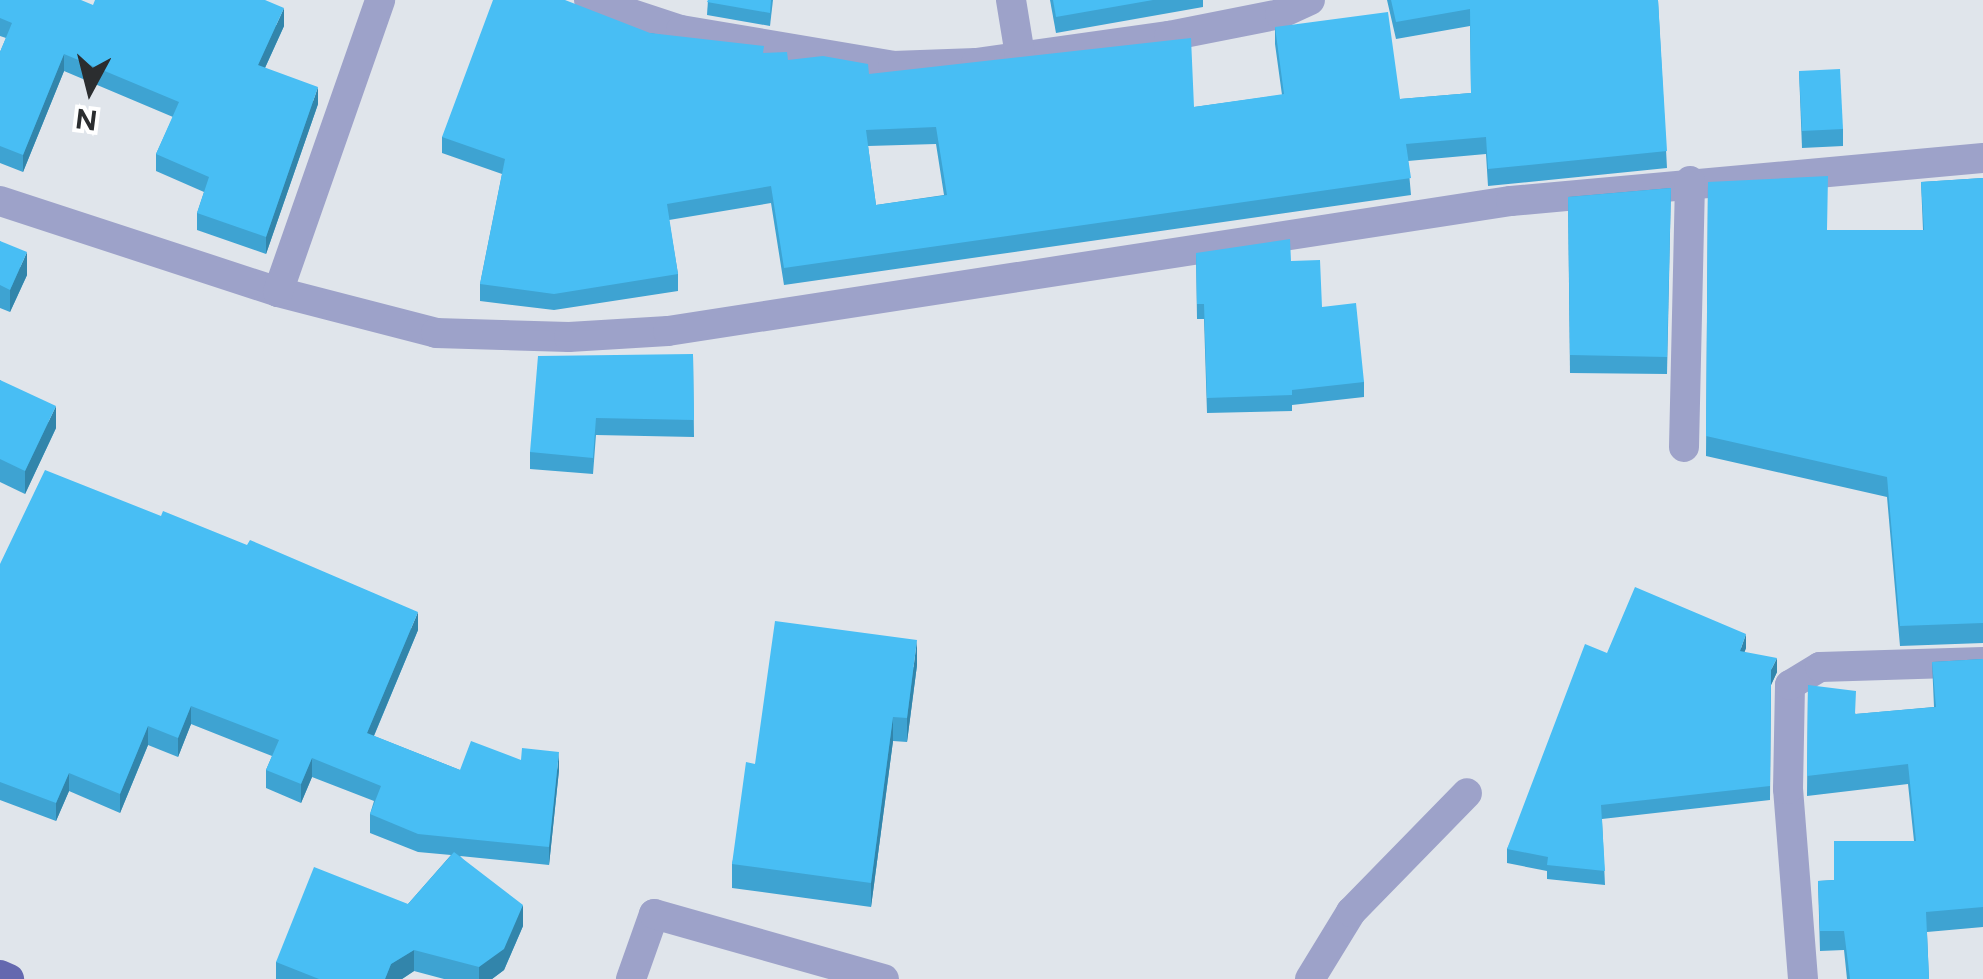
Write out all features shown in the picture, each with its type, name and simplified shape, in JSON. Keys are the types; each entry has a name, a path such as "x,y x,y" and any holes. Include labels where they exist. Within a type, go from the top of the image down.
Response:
{"main road":[{"path":"0,975 9,979"}],"street":[{"path":"278,292 380,0"},
{"path":"590,0 681,30 893,66 1169,36 1280,14 1310,0"},
{"path":"1010,0 1020,55"},
{"path":"0,201 278,292 436,333 668,331 1217,244 1690,181 1983,158"},
{"path":"1684,446 1690,181"},
{"path":"1802,979 1788,789 1790,685 1820,667 1983,662"},
{"path":"1310,979 1351,912 1467,793"},
{"path":"631,979 654,914 884,979"}],"building":[{"path":"0,0 81,0 93,5 95,0 265,0 284,8 258,65 318,87 266,237 197,213 209,177 156,154 179,102 64,54 23,155 0,146 0,52 12,23 0,18"},
{"path":"493,0 565,0 650,33 764,46 763,53 787,52 788,60 823,56 868,64 869,74 1191,38 1194,107 1284,94 1275,27 1388,12 1400,99 1471,93 1470,9 1396,22 1391,0 1658,0 1667,151 1488,169 1486,137 1406,144 1411,178 784,268 771,186 667,204 678,274 554,294 480,284 505,159 442,137","holes":["936,127 947,195 876,205 866,130"]},
{"path":"771,0 770,13 707,2"},
{"path":"1053,0 1153,0 1056,17"},
{"path":"1840,69 1843,129 1802,131 1799,71"},
{"path":"1828,176 1827,230 1924,230 1921,182 1983,178 1983,623 1900,626 1887,477 1706,436 1708,182"},
{"path":"1671,188 1667,357 1570,355 1568,197"},
{"path":"1290,239 1291,261 1320,260 1322,307 1356,303 1364,382 1292,390 1292,395 1207,398 1204,304 1197,304 1196,253"},
{"path":"0,241 27,252 10,290 0,285"},
{"path":"693,354 694,420 596,418 593,458 530,452 538,356"},
{"path":"0,380 56,406 25,471 0,459"},
{"path":"45,470 161,516 163,511 247,545 250,540 418,612 367,733 460,770 471,741 521,760 522,748 559,752 549,847 418,834 370,814 381,786 312,758 301,784 266,770 279,740 191,706 178,738 148,726 120,794 69,773 56,803 0,782 0,564"},
{"path":"1635,587 1746,634 1740,651 1777,658 1771,670 1770,786 1601,805 1605,871 1547,865 1548,857 1507,849 1585,644 1607,653"},
{"path":"775,621 917,640 907,718 893,717 871,883 732,864 746,762 755,764"},
{"path":"1983,659 1983,907 1926,912 1929,979 1850,979 1844,931 1820,931 1818,881 1834,880 1834,841 1916,841 1908,764 1807,776 1808,685 1856,691 1855,714 1936,707 1932,662"},
{"path":"454,852 523,905 504,949 479,967 414,950 391,964 385,979 319,979 276,962 314,867 408,904"}]}
